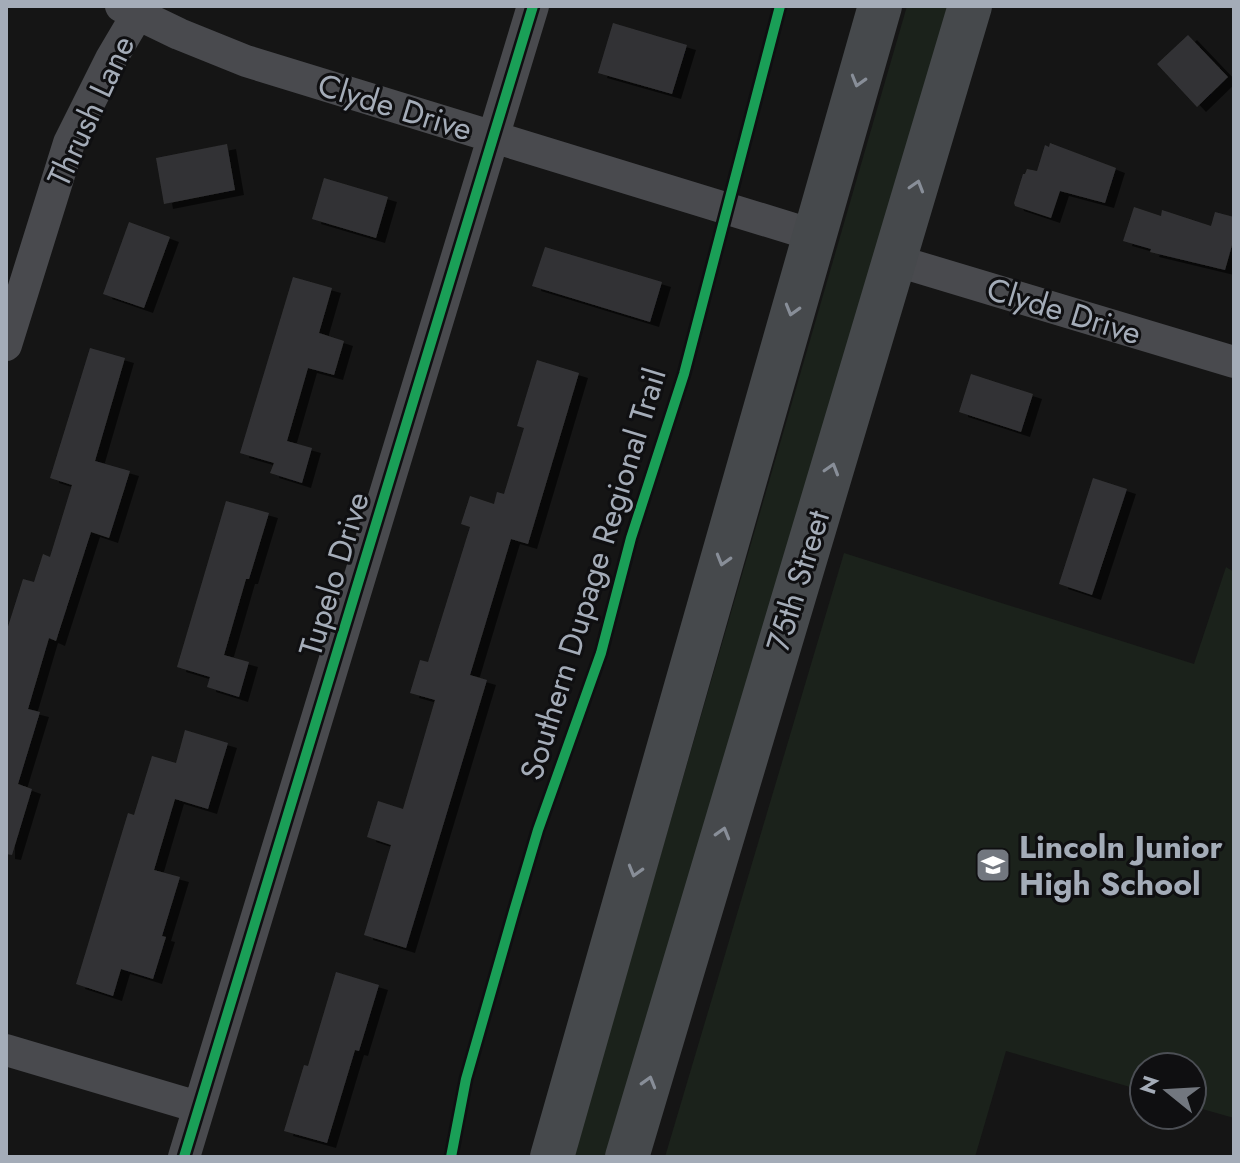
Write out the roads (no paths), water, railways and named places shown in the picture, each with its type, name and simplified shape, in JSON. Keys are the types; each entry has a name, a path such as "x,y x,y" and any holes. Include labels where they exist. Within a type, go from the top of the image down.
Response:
{"main road":[{"path":"552,1157 880,6"},
{"name":"75th Street","path":"627,1157 970,6"}],"street":[{"name":"Tupelo Drive","path":"184,1157 533,6"},
{"name":"Clyde Drive","path":"129,10 246,61 813,235"},
{"name":"Thrush Lane","path":"6,345 69,143 111,59 129,10"},
{"name":"Clyde Drive","path":"894,260 1234,362"},
{"path":"6,1050 198,1107"}],"place":[{"name":"Lincoln Junior High School","path":"993,865"}]}
